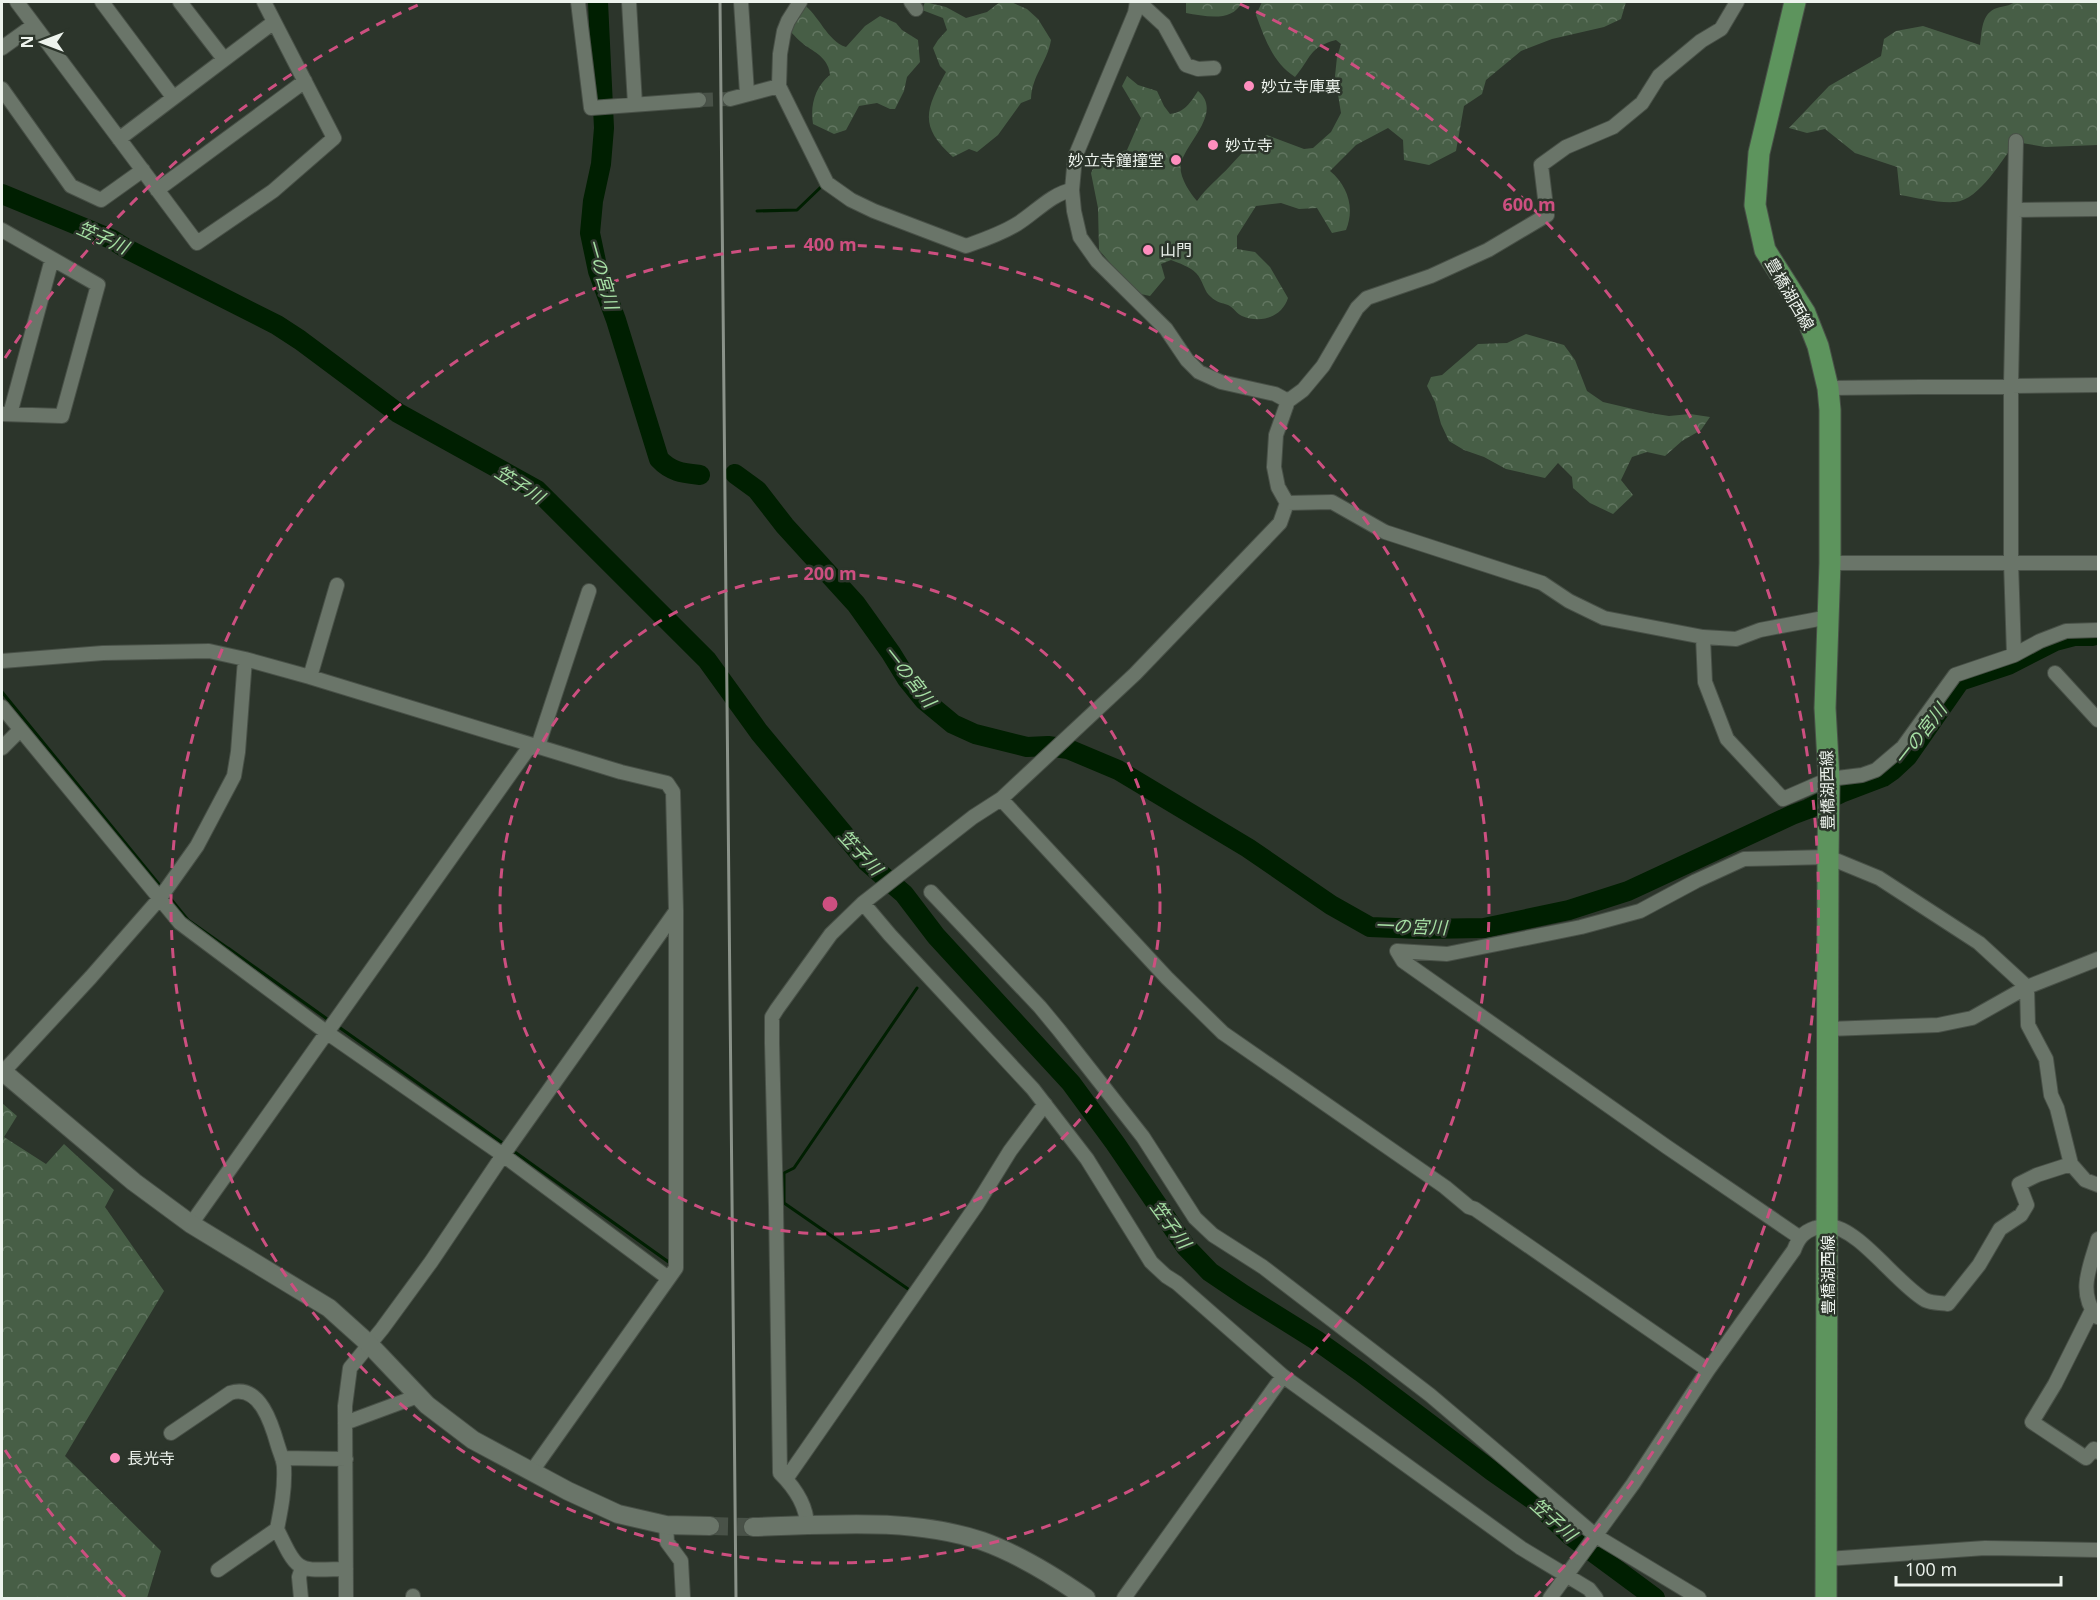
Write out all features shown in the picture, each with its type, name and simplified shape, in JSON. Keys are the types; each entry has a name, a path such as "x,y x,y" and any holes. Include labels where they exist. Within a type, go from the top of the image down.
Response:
{"main road":[{"name":"豊橋湖西線","path":"1795,2 1759,153 1755,205 1765,250 1805,314 1818,346 1830,410 1830,563 1825,708 1829,780 1826,1599"}],"street":[{"path":"16,2 197,243 273,191 334,138 264,2"},
{"path":"102,2 173,97"},
{"path":"180,2 224,59"},
{"path":"578,2 591,108 699,100"},
{"path":"628,2 636,105"},
{"path":"741,2 747,93"},
{"path":"800,2 784,31 780,54 779,86 803,130 827,183 839,193 862,205 958,245 966,246 1017,224 1050,201 1072,190"},
{"path":"1214,68 1198,69 1186,65 1164,25 1138,2 1075,157 1072,190 1074,211 1080,237 1087,249 1166,329 1199,372 1221,382 1275,394 1288,401"},
{"path":"807,1526 807,1515 800,1498 780,1473 772,1017 831,934 863,903 973,817 1001,799 1059,746 1135,674 1280,523 1287,503 1278,487 1274,467 1276,435 1288,401 1303,390 1323,366 1357,308 1367,298 1431,276 1488,250 1547,215 1541,165 1566,147 1613,126 1642,103 1659,76 1701,41 1721,29 1737,2"},
{"path":"119,139 274,22"},
{"path":"2,48 34,25"},
{"path":"157,190 305,81"},
{"path":"730,99 779,86"},
{"path":"2,88 71,186 101,200 142,170"},
{"path":"2014,655 2011,562 2011,385 2016,141"},
{"path":"2016,210 2098,209"},
{"path":"2,230 98,285 62,416 6,414 52,259"},
{"path":"1827,388 2098,385"},
{"path":"1287,503 1332,502 1385,532 1542,583 1569,601 1604,618 1703,638 1736,639 1760,630 1829,617"},
{"path":"1830,563 2098,563"},
{"path":"310,677 337,585"},
{"path":"538,746 589,591"},
{"path":"1703,638 1705,682 1727,739 1783,799 1829,780 1862,775 1876,770 1903,747 1955,675 2014,655 2040,640 2066,631 2098,630"},
{"path":"2,661 103,653 209,651 310,677 621,772 667,783 673,792 676,1268 532,1471"},
{"path":"245,659 234,777 197,846 160,898 91,977 2,1071 134,1182 191,1224 329,1308 368,1343 427,1405 473,1440 567,1491 618,1514 666,1525 710,1526"},
{"path":"2055,672 2098,720"},
{"path":"2,707 180,923 326,1032 503,1155 668,1278"},
{"path":"2,748 20,730"},
{"path":"191,1224 528,749 538,746"},
{"path":"1001,799 1167,978 1222,1033 1445,1187 1468,1207 1475,1209 1708,1370"},
{"path":"1799,1237 1658,1141 1404,961 1397,951 1447,954 1581,927 1640,911 1696,881 1744,860 1827,857 1858,868 1889,884 1979,943 2027,987 2028,1025 2046,1059 2051,1095 2057,1108 2071,1164 2085,1180 2098,1185"},
{"path":"931,892 1059,1030 1143,1137 1195,1218 1213,1235 1263,1267 1430,1395 1596,1536 1699,1599"},
{"path":"863,903 1033,1089 1087,1159 1151,1262 1283,1376 1521,1548 1570,1573 1589,1589 1596,1599"},
{"path":"346,1599 345,1423 350,1368 431,1262 503,1155 675,911"},
{"path":"1828,1029 1938,1026 1972,1018 2027,987 2098,959"},
{"path":"786,1479 1045,1104"},
{"path":"1550,1599 1794,1250 1799,1237 1811,1229 1828,1226 1838,1228 1861,1242 1890,1272 1927,1301 1948,1304 1979,1265 2000,1229 2021,1215 2027,1205 2019,1184 2037,1175 2071,1164"},
{"path":"2098,1239 2088,1271 2086,1291 2086,1300 2095,1314 2032,1422 2086,1458 2094,1449 2098,1452"},
{"path":"1124,1599 1283,1376"},
{"path":"171,1433 230,1393 236,1391 252,1395 263,1407 270,1421 285,1466 283,1499 277,1529 292,1560 304,1570 346,1569"},
{"path":"345,1423 418,1396"},
{"path":"282,1458 346,1459"},
{"path":"753,1527 891,1524 948,1533 982,1541 1042,1569 1086,1599"},
{"path":"666,1525 667,1542 681,1561 683,1599"},
{"path":"218,1569 277,1529"},
{"path":"1827,1558 1985,1548 2098,1550"},
{"path":"301,1599 299,1577 302,1568"}],"green space":[{"path":"925,2 946,7 966,18 987,12 1000,2 1011,2 1027,9 1038,19 1051,40 1034,83 1031,99 1021,103 998,135 977,152 969,149 953,157 934,136 930,126 930,107 946,72 940,66 933,48 947,30 943,18 922,10"},
{"path":"1186,2 1242,2 1232,13 1217,17 1186,13"},
{"path":"1262,2 1626,2 1621,19 1604,27 1552,39 1521,51 1486,80 1482,94 1464,106 1456,151 1429,165 1404,160 1403,140 1388,128 1356,145 1330,171 1341,183 1348,198 1350,214 1346,230 1332,233 1317,208 1299,209 1281,203 1256,206 1237,236 1237,249 1255,252 1270,267 1288,298 1276,314 1256,319 1238,314 1230,306 1213,299 1196,273 1171,260 1161,264 1165,278 1150,296 1136,293 1099,250 1098,208 1091,173 1098,158 1127,150 1141,118 1122,86 1127,76 1138,85 1157,91 1170,114 1183,109 1198,91 1205,99 1207,108 1205,117 1184,154 1180,168 1185,183 1197,201 1251,144 1267,135 1304,149 1313,148 1331,132 1341,113 1335,76 1341,44 1336,40 1320,46 1311,54 1295,77 1275,58 1266,41 1256,15"},
{"path":"2015,2 2098,2 2098,145 2045,147 2016,142 1982,187 1964,200 1941,202 1900,195 1897,167 1855,153 1825,129 1807,133 1789,128 1829,86 1881,56 1884,39 1896,31 1923,26 1980,45 1983,24 1988,14 1992,10"},
{"path":"803,4 828,34 846,47 865,26 880,16 896,23 902,30 918,40 920,62 907,77 904,91 895,109 877,103 859,106 846,130 834,134 813,124 812,110 817,91 830,75 822,58 788,29"},
{"path":"1526,334 1564,345 1575,360 1587,391 1603,402 1669,416 1690,414 1710,417 1701,430 1682,441 1665,456 1647,452 1632,457 1621,480 1633,495 1613,514 1590,503 1573,488 1572,477 1558,463 1545,478 1506,469 1449,441 1427,386 1431,377 1442,375 1478,344 1507,343"},
{"path":"2,1103 17,1116 4,1137 46,1164 64,1144 114,1190 105,1207 164,1291 65,1456 161,1551 147,1598 2,1598"}],"waterway":[{"name":"一の宮川","path":"598,2 604,128 590,233 598,271 616,320 659,459 673,469 700,475"},
{"path":"757,211 797,210 823,185"},
{"name":"笠子川","path":"2,194 111,239 277,325 398,413 537,490 707,660 759,732 867,862 904,894 936,936 1071,1083 1186,1247 1210,1272 1316,1340 1361,1372 1532,1499 1571,1536 1655,1598"},
{"name":"一の宮川","path":"735,474 757,490 785,526 856,604 924,700 953,724 975,734 1027,747 1048,746 1068,749 1118,770 1248,848 1331,905 1370,927 1484,928 1569,910 1628,891 1841,793 1883,777 1907,757 1960,681 2008,665 2055,641 2074,636 2093,636"},
{"path":"2,692 162,888"},
{"path":"170,898 188,920 229,949"},
{"path":"228,948 330,1021"},
{"path":"911,1291 784,1203 784,1173 794,1168 917,988"},
{"path":"336,1025 504,1144"},
{"path":"512,1150 670,1263"}],"tunnel":[{"path":"699,100 730,99"},
{"path":"710,1526 753,1527"}],"railway":[{"path":"720,2 736,1598"}],"place":[{"name":"妙立寺庫裏","path":"1249,86"},
{"name":"妙立寺","path":"1213,145"},
{"name":"妙立寺鐘撞堂","path":"1176,160"},
{"name":"山門","path":"1148,250"},
{"name":"長光寺","path":"115,1458"}]}
